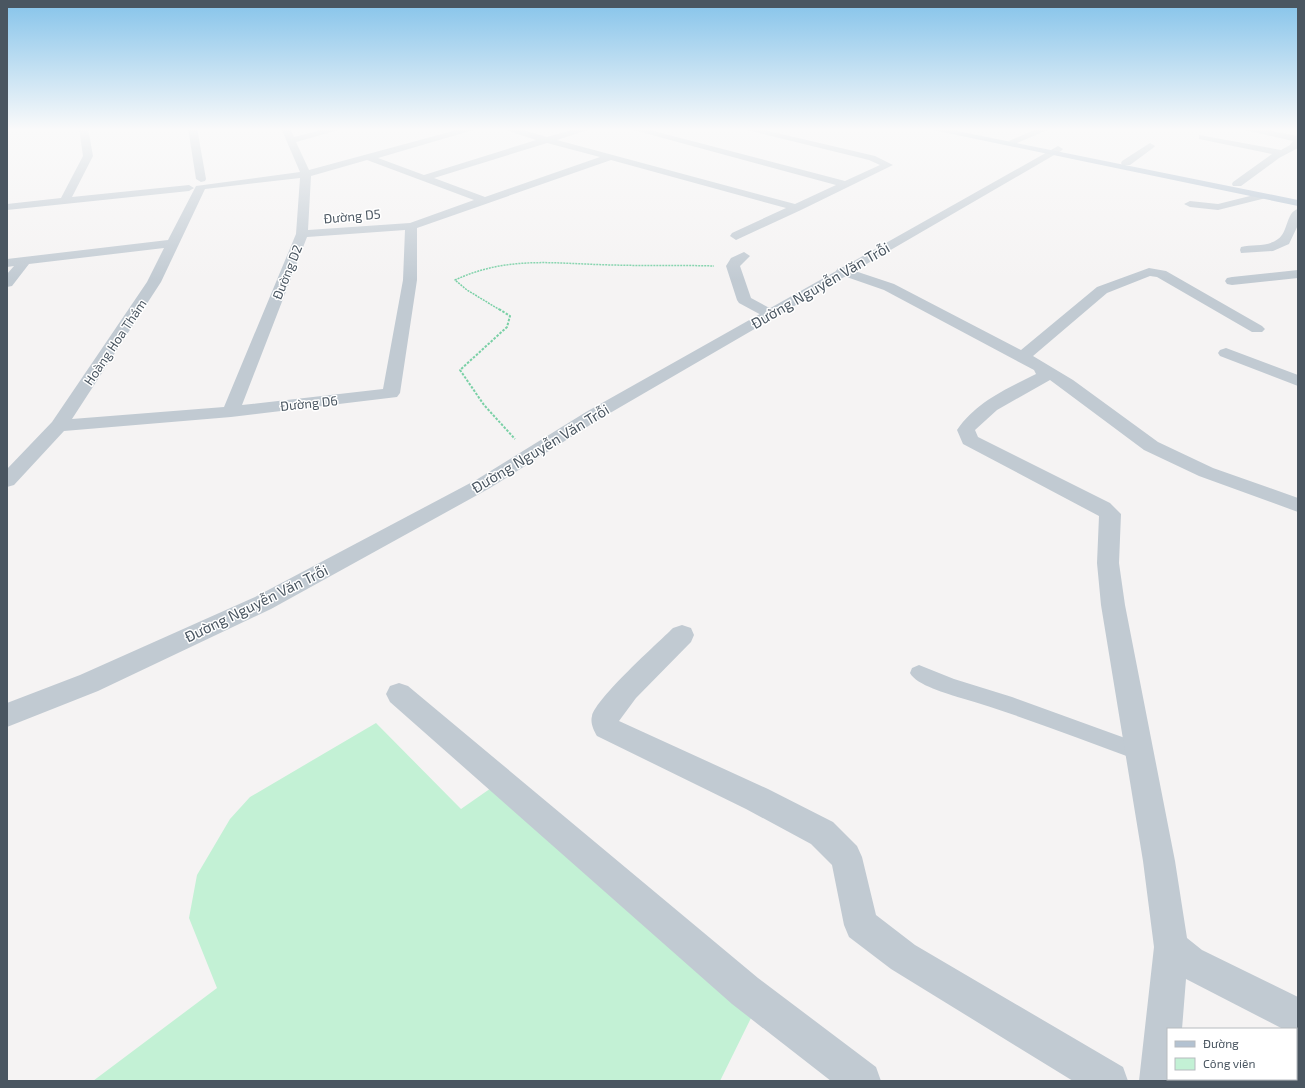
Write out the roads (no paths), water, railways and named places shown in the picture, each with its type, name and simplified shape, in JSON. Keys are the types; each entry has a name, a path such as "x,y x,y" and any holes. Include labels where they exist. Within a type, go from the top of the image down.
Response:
{"main road":[{"path":"1183,179 1298,203"},
{"path":"1209,179 1298,197"}],"street":[{"path":"66,197 76,179"},
{"path":"198,179 199,184"},
{"path":"7,207 242,179"},
{"name":"Đường D2","path":"232,412 302,234 305,179"},
{"path":"426,179 484,200"},
{"name":"Đường D5","path":"302,234 411,226 547,179"},
{"path":"687,179 797,208"},
{"path":"824,179 844,184"},
{"path":"736,236 856,179"},
{"name":"Đường Nguyễn Văn Trỗi","path":"7,715 89,683 263,603 476,488 592,416 1006,179"},
{"path":"1237,184 1245,179"},
{"path":"7,203 199,184"},
{"name":"Hoàng Hoa Thám","path":"7,481 59,426 154,282 199,184"},
{"path":"1190,204 1218,207 1262,196"},
{"path":"1246,250 1273,247 1285,241 1298,212"},
{"name":"Đường D6","path":"59,426 232,412 391,393 410,280 411,226"},
{"path":"7,262 173,243"},
{"path":"1273,247 1292,261"},
{"path":"744,256 736,261 733,266 737,274 744,300 770,314"},
{"path":"7,282 26,260"},
{"path":"843,271 889,287 1031,362 1067,384 1151,446 1206,472 1298,505"},
{"path":"1031,362 1102,290 1149,272 1161,274 1257,329"},
{"path":"1232,281 1298,274"},
{"path":"1226,353 1298,380"},
{"path":"1031,362 1045,376 1008,396 972,420 966,430 970,440 1104,508 1110,514 1108,563 1159,861 1171,947 1158,1081"},
{"path":"682,635 627,690 606,718 607,728 757,799 822,833 846,857 861,925 902,957 1109,1081"},
{"path":"399,694 745,991 862,1081"},
{"path":"1171,947 1190,962 1298,1017"}],"lane":[{"path":"919,672 949,686 1012,705 1140,752"}]}
